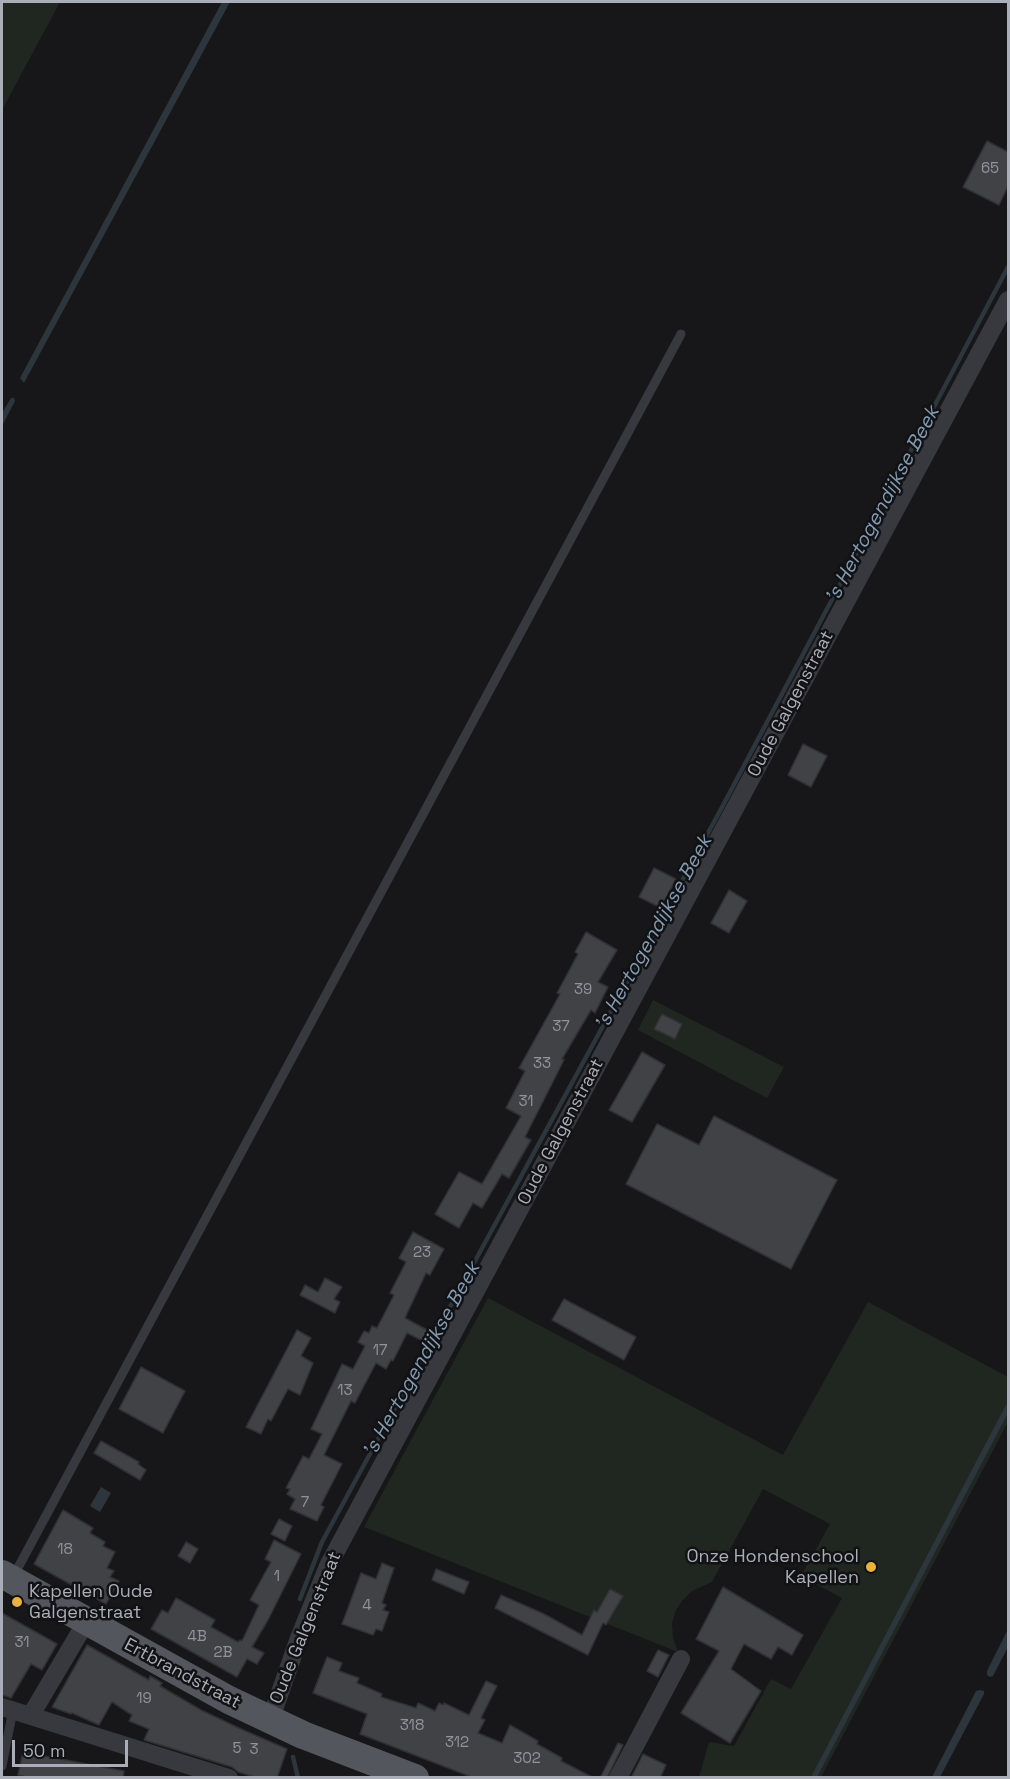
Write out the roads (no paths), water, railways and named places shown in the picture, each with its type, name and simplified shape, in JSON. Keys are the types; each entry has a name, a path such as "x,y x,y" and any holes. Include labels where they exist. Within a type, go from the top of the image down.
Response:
{"main road":[{"name":"Ertbrandstraat","path":"7,1577 184,1677 270,1720 415,1778"}],"street":[{"name":"Oude Galgenstraat","path":"270,1720 328,1566 1008,300"},
{"path":"31,1715 86,1622"},
{"path":"618,1778 681,1659"},
{"path":"7,1709 229,1778"}],"lane":[{"path":"7,1577 681,334"},
{"path":"2,1766 7,1709"}],"waterway":[{"name":"'s Hertogendijkse Beek","path":"300,1599 322,1542 720,811 1008,267"},
{"name":"'s Hertogendijkse Beek","path":"293,1757 298,1778"}],"place":[{"name":"Onze Hondenschool Kapellen","path":"871,1567"},
{"name":"Kapellen Oude Galgenstraat","path":"17,1602"}]}
